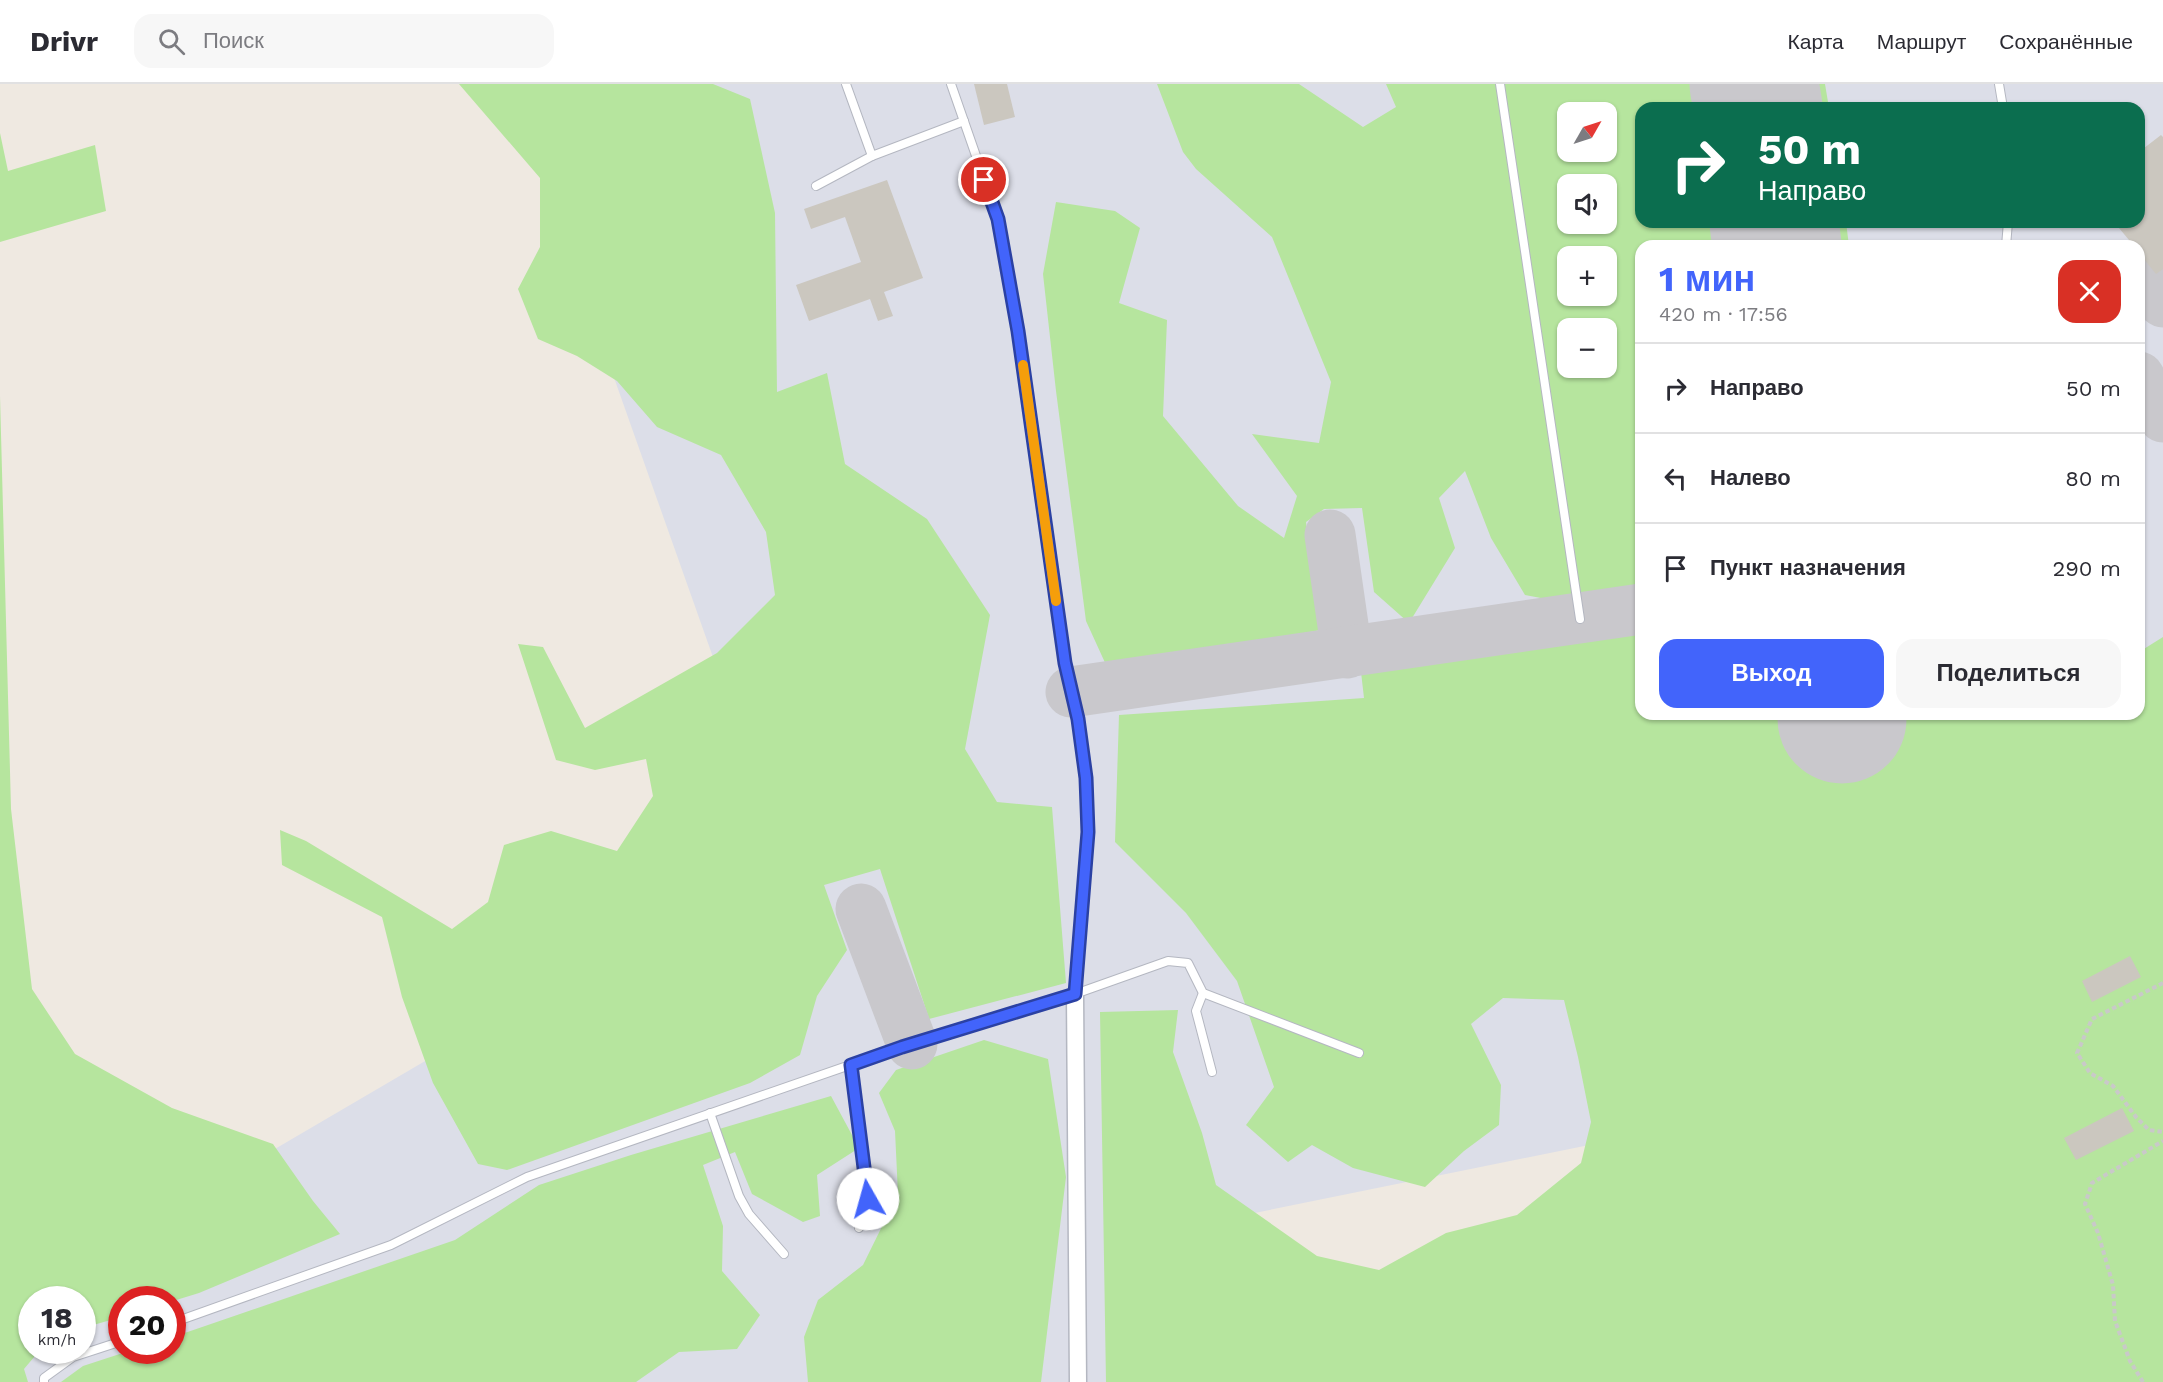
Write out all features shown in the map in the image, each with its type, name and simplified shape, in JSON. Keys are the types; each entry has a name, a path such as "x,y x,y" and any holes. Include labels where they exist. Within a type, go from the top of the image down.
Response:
{"street":[{"path":"1075,994 1078,1382"}],"lane":[{"path":"846,84 872,156"},
{"path":"951,84 998,219 1020,342 1065,663 1078,719 1086,778 1088,832 1075,994"},
{"path":"1500,84 1580,619"},
{"path":"1999,84 2002,102"},
{"path":"816,186 872,156 964,121"},
{"path":"186,1318 391,1245 527,1177 902,1047 1075,994 1168,961 1188,963 1203,993 1359,1053"},
{"path":"1203,993 1196,1011 1212,1072"},
{"path":"851,1065 868,1199 859,1228"},
{"path":"710,1113 740,1196 749,1214 784,1254"},
{"path":"44,1382 44,1378 73,1358 108,1346"}],"path":[{"path":"2163,983 2092,1019 2077,1053 2090,1074 2114,1086 2136,1117 2149,1130 2163,1132"},
{"path":"2143,1382 2130,1361 2115,1321 2113,1285 2098,1233 2085,1204 2092,1183 2163,1140"}],"shaded area":[{"path":"510,84 2163,84 2163,679 2145,691 2145,240 1635,240 1635,720 2110,720 2013,1059 1210,1222 1233,1382 1,1382 0,1310 18,1299 18,1364 96,1364 96,1286 41,1286 782,852"}],"green space":[{"path":"459,84 713,84 750,99 775,213 777,392 827,373 845,464 927,519 990,615 965,749 997,802 1052,807 1066,983 929,1019 880,869 824,885 847,950 817,996 800,1055 750,1083 507,1170 478,1164 433,1083 402,997 382,917 282,865 280,830 306,841 452,929 488,902 504,845 551,831 617,851 653,796 646,759 595,770 556,760 518,644 543,647 585,728 717,653 775,595 766,532 721,455 657,427 617,381 577,356 538,339 518,289 540,247 540,178"},
{"path":"1157,84 1299,84 1363,127 1396,107 1386,84 1709,84 1711,102 1635,102 1635,228 1729,228 1730,240 1635,240 1635,586 1625,587 1599,609 1525,595 1491,538 1465,471 1439,498 1455,548 1409,623 1374,592 1362,508 1324,509 1306,522 1310,556 1329,593 1327,629 1298,634 1289,648 1159,674 1107,667 1086,621 1043,274 1056,202 1115,211 1140,228 1119,303 1167,320 1163,416 1238,506 1284,538 1297,496 1252,434 1319,443 1331,382 1272,237 1196,169 1183,152"},
{"path":"1801,84 1825,84 1828,102 1803,102"},
{"path":"0,133 8,171 95,145 106,211 0,242"},
{"path":"1821,228 1847,228 1848,240 1822,240"},
{"path":"0,396 11,809 32,989 75,1054 172,1108 273,1144 313,1201 340,1234 186,1297 186,1286 108,1286 108,1321 96,1324 96,1286 18,1286 18,1364 28,1364 24,1369 28,1382 0,1382"},
{"path":"1635,632 1635,720 1798,720 1801,734 1888,720 2145,720 2145,648 2163,637 2163,1382 1106,1382 1100,1012 1178,1010 1173,1052 1202,1133 1216,1185 1317,1256 1379,1270 1446,1233 1517,1215 1581,1163 1591,1122 1564,1000 1503,998 1471,1024 1501,1085 1499,1125 1464,1151 1425,1187 1353,1168 1312,1145 1288,1162 1246,1125 1274,1087 1237,981 1186,913 1115,842 1119,715 1364,698 1361,672"},
{"path":"984,1040 1048,1059 1066,1177 1041,1382 808,1382 804,1337 818,1300 863,1265 898,1194 895,1131 879,1093 896,1070"},
{"path":"831,1096 859,1148 817,1175 820,1216 803,1222 752,1194 735,1152 703,1165 723,1226 722,1271 760,1315 737,1349 679,1352 636,1382 61,1382 83,1366 96,1364 96,1362 108,1358 108,1364 186,1364 186,1333 455,1240 539,1185 631,1155"}],"building":[{"path":"974,84 1007,84 1015,117 984,125"},
{"path":"2161,135 2163,137 2163,269 2156,274 2145,260 2145,240 2129,240 2119,228 2145,228 2145,147"},
{"path":"887,180 923,278 884,292 893,316 878,321 870,299 809,321 796,285 861,262 845,217 811,229 804,209"},
{"path":"2130,956 2141,977 2092,1002 2082,981"},
{"path":"2122,1108 2134,1131 2076,1160 2064,1138"}],"taxiway":[{"path":"2145,276 2163,302"},
{"path":"2145,387 2163,417"},
{"path":"1330,535 1347,653"},
{"path":"1071,692 1635,610"},
{"path":"861,909 912,1044"}],"runway":[{"path":"1754,84 1757,102"},
{"path":"1775,228 1776,240"}],"slow traffic":[{"path":"1023,365 1056,601"}],"route":[{"path":"868,1199 851,1065 1075,994 1088,832 1086,778 1078,719 1065,663 1018,331 998,219 984,180"}]}
